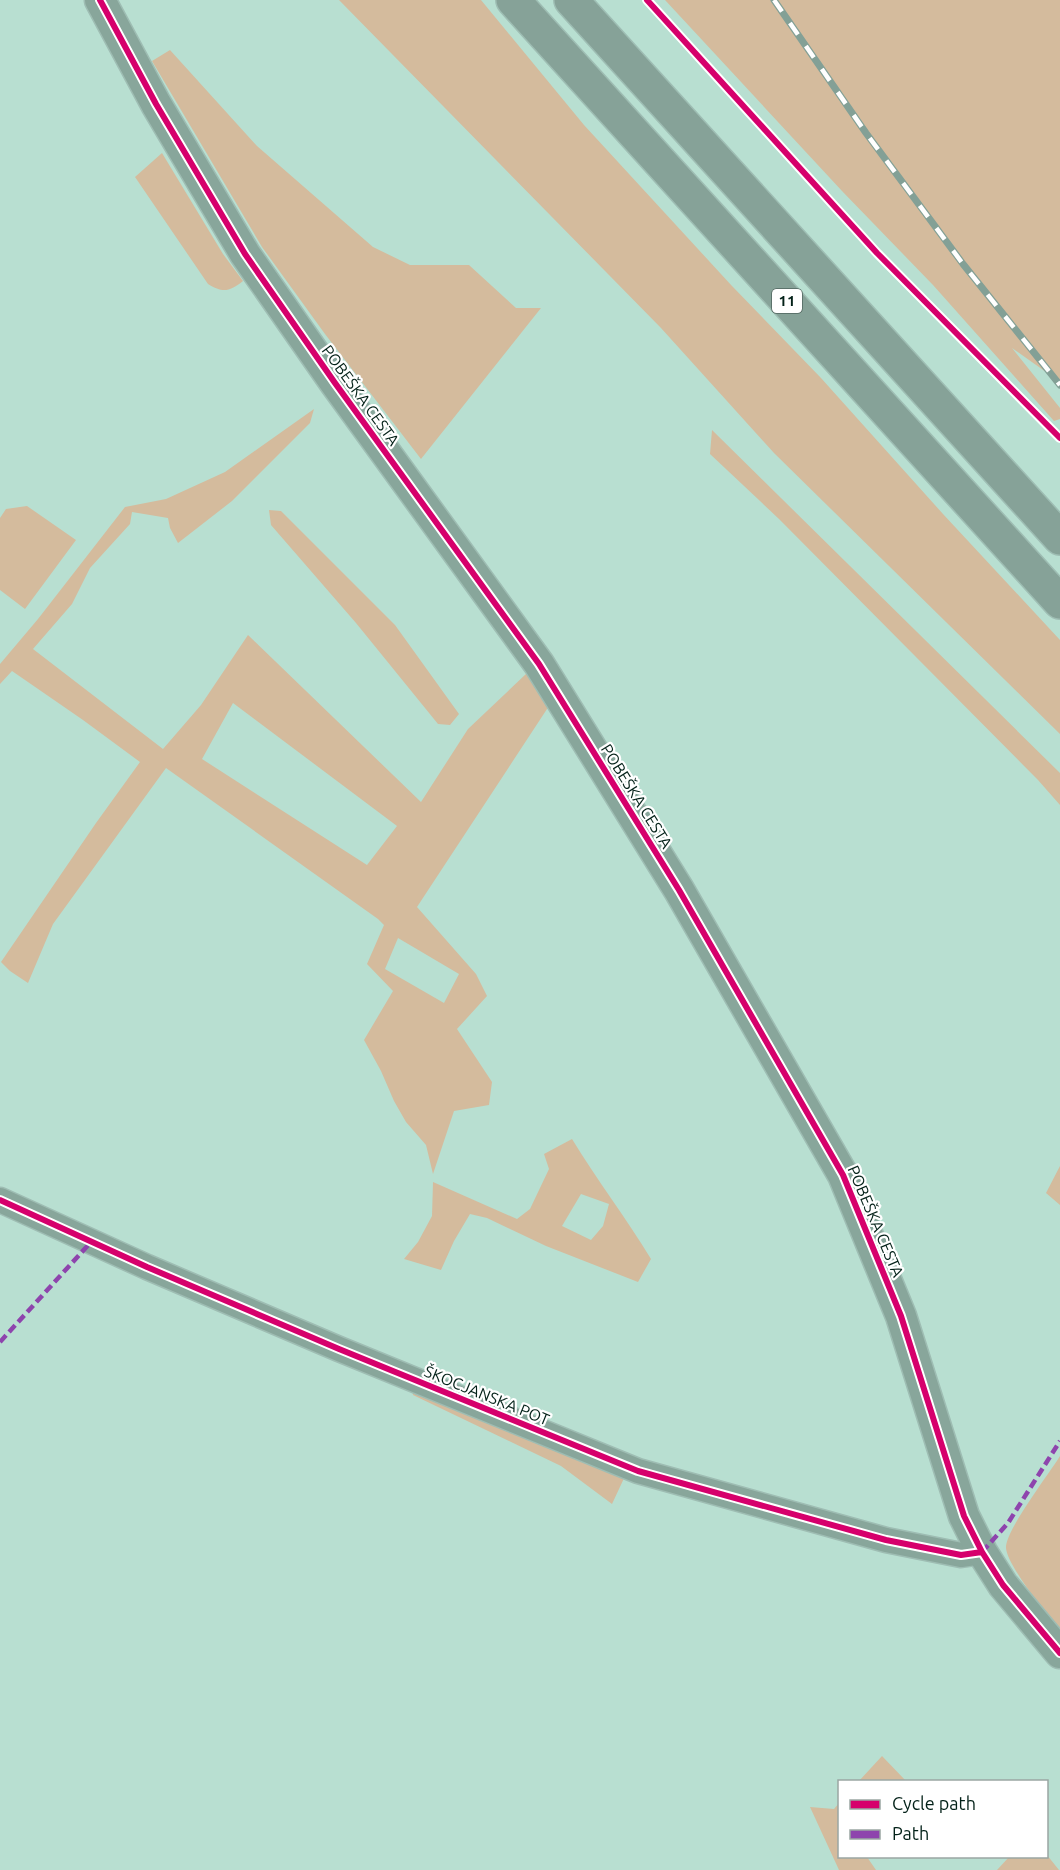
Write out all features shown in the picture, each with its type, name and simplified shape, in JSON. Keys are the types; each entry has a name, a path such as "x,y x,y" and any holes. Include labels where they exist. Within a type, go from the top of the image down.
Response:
{"highway":[{"name":"11","path":"513,0 1060,602"},
{"name":"11","path":"571,0 1060,538"}],"street":[{"name":"POBEŠKA CESTA","path":"100,0 156,104 245,254 540,664 679,890 843,1175 901,1316 964,1516 982,1552 1003,1585 1060,1653"},
{"name":"ŠKOCJANSKA POT","path":"0,1200 137,1263 339,1349 638,1471 886,1540 961,1555 982,1552"}],"shaded area":[{"path":"339,0 481,0 584,125 732,286 821,378 1060,640 1060,734 774,453 661,328"},
{"path":"665,0 1060,0 1060,382 1012,348 1060,408 1060,419 1054,421 933,285 842,191"},
{"path":"170,50 257,146 373,247 410,265 469,265 516,308 541,308 421,459 325,334 262,247 152,61"},
{"path":"162,153 223,254 243,281 234,287 222,290 208,284 135,177"},
{"path":"314,409 310,423 232,501 178,543 170,528 168,518 132,512 130,524 90,568 72,604 33,649 163,749 201,705 248,635 421,802 468,729 527,673 549,706 417,907 476,974 487,996 457,1029 492,1082 489,1105 454,1111 433,1174 426,1145 406,1122 364,1040 393,991 367,964 384,925 166,768 53,924 28,983 1,962 140,762 12,671 0,684 0,664 125,507 166,499 225,472","holes":["233,703 397,826 367,865 202,759","398,938 459,974 444,1003 385,969"]},
{"path":"712,430 1060,773 1060,805 1038,780 779,519 710,454"},
{"path":"27,506 76,540 25,609 0,590 0,518 6,509"},
{"path":"269,510 281,511 395,625 459,714 450,725 438,724 356,623 271,525"},
{"path":"572,1139 651,1259 638,1282 546,1246 487,1218 470,1214 441,1270 404,1259 418,1242 432,1216 433,1182 517,1219 530,1209 549,1169 544,1154","holes":["581,1194 609,1204 603,1226 591,1240 562,1226"]},
{"path":"1060,1166 1060,1205 1046,1193"},
{"path":"412,1387 626,1474 612,1504 561,1466 413,1395"},
{"path":"1060,1456 1060,1629 1020,1577 1006,1548 1012,1529"},
{"path":"882,1756 905,1780 860,1780"},
{"path":"838,1804 838,1858 868,1858 876,1870 839,1870 810,1807 834,1809"},
{"path":"1048,1856 1059,1870 997,1870 1008,1858"}],"railway":[{"path":"774,0 866,133 963,264 1060,385"}],"marked path":[{"path":"0,1342 91,1242"},
{"path":"982,1552 1008,1523 1060,1441"}],"cycle path":[{"path":"100,0 156,104 245,254 335,383 539,664 679,890 843,1175 901,1316 964,1516 982,1552 1003,1585 1060,1653"},
{"path":"647,0 877,253 1060,438"},
{"path":"0,1200 147,1267 339,1349 638,1471 886,1540 961,1555 982,1552"}]}
